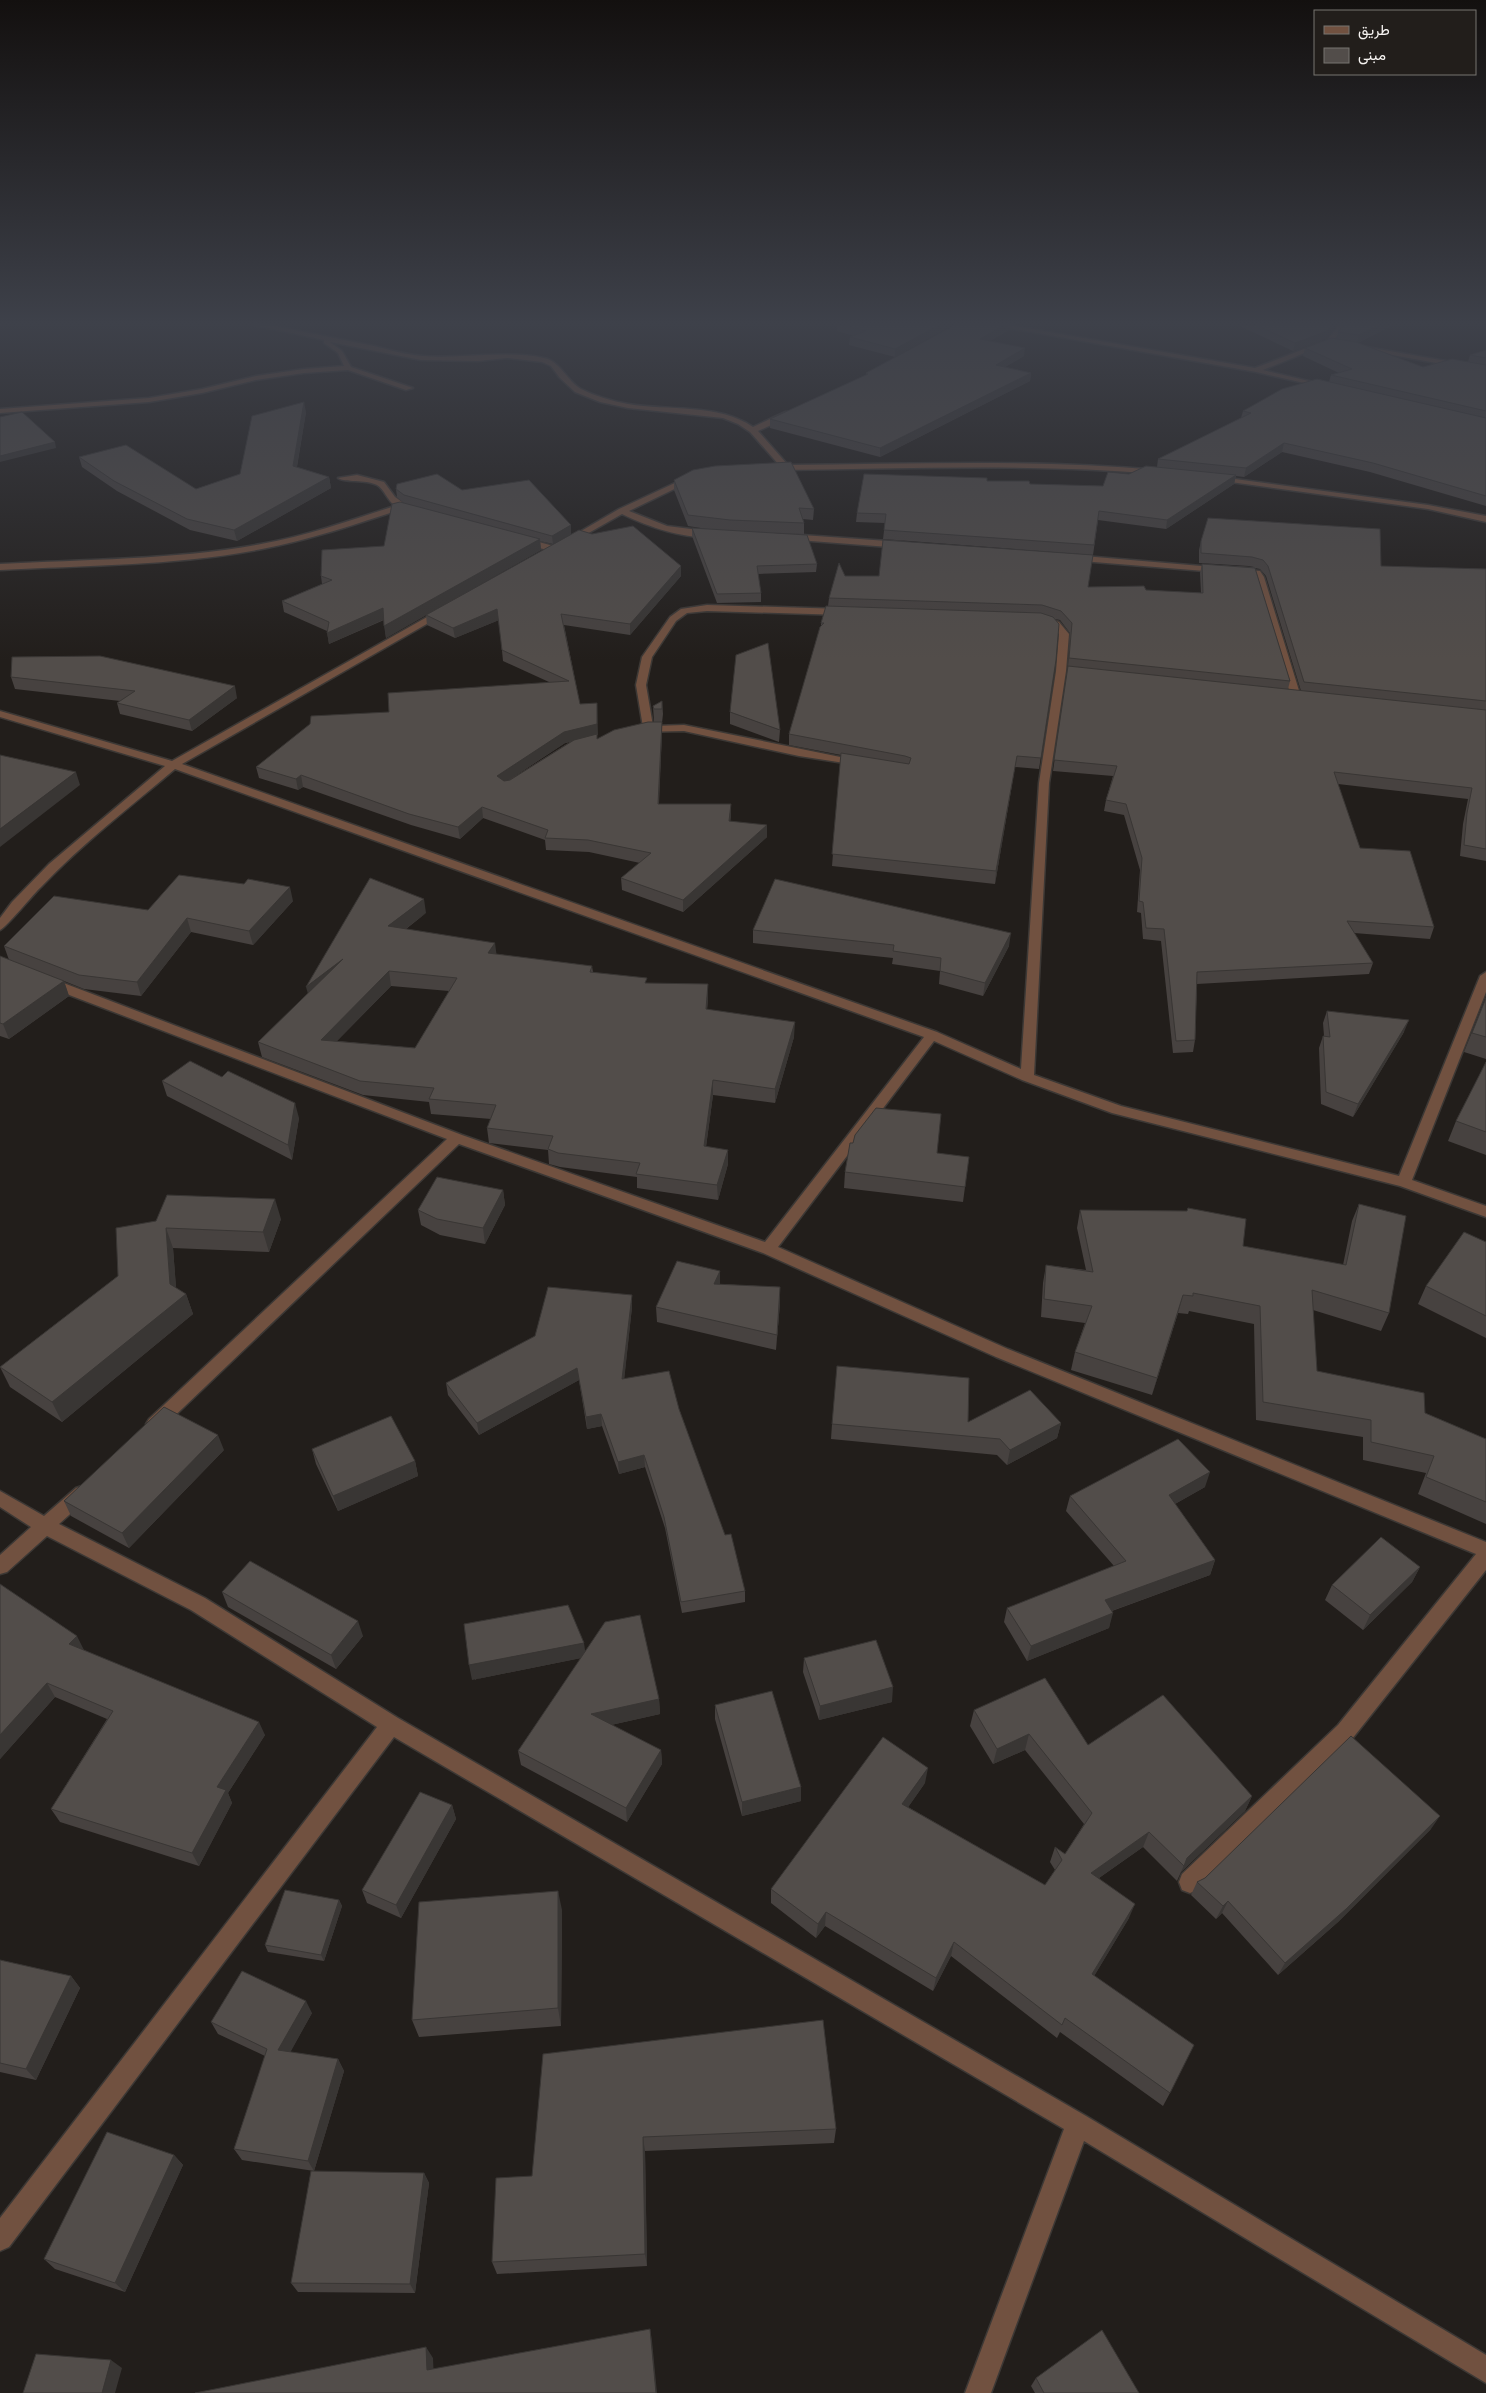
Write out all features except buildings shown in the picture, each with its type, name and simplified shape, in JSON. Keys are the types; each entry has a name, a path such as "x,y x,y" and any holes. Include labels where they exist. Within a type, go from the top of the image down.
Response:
{"street":[{"path":"759,437 785,467"},
{"path":"766,468 970,466 1123,469 1170,473"},
{"path":"537,558 622,511 691,477 698,476"},
{"path":"1208,477 1418,506 1486,519"},
{"path":"342,478 364,478 381,484 390,498 401,507 420,512"},
{"path":"0,567 244,550 288,541 401,507"},
{"path":"622,511 642,522 671,530 724,534"},
{"path":"780,536 917,546"},
{"path":"516,538 554,549"},
{"path":"1063,557 1257,573 1260,577 1296,697"},
{"path":"0,926 53,867 174,765 454,604"},
{"path":"648,728 641,685 646,657 673,619 684,610 707,608 854,613"},
{"path":"1027,1077 1044,783 1066,672 1064,634 1056,624 1040,619 1031,619"},
{"path":"0,714 174,765 932,1035 1027,1077 1117,1110 1404,1182 1486,1212"},
{"path":"631,732 648,728 684,728 875,767"},
{"path":"1404,1182 1486,976"},
{"path":"37,977 457,1138 768,1248 1002,1354 1486,1550"},
{"path":"768,1248 932,1035"},
{"path":"142,1436 457,1138"},
{"path":"0,1566 92,1483"},
{"path":"0,1498 44,1526 198,1604 391,1725 1078,2124 1486,2370"},
{"path":"1190,1882 1345,1732 1486,1556"},
{"path":"0,2238 391,1725"},
{"path":"978,2393 1078,2124"}]}
